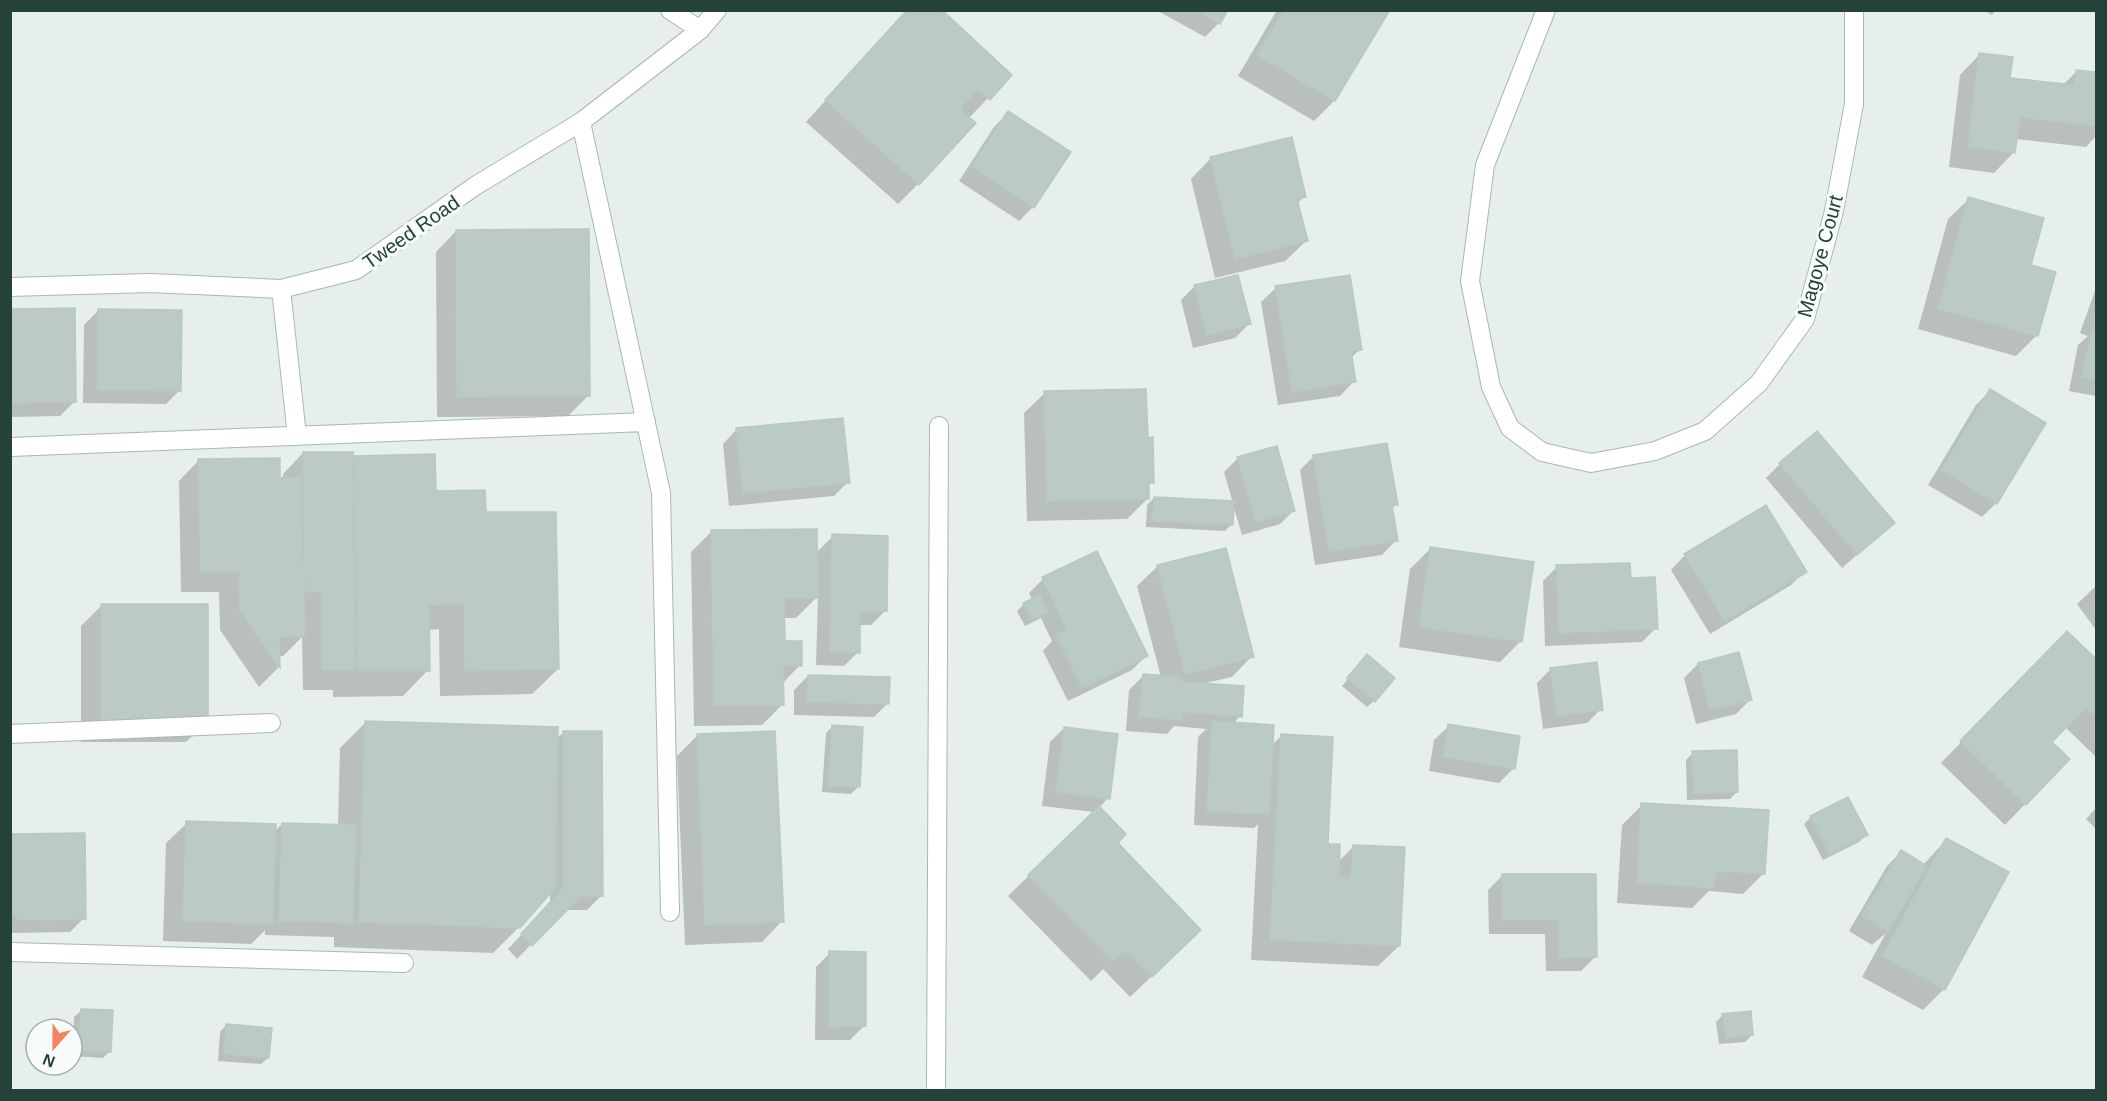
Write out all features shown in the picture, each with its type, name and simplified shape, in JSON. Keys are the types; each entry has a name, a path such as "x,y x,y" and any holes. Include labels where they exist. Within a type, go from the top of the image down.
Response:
{"street":[{"path":"670,10 700,30"},
{"name":"Tweed Road","path":"10,287 150,283 281,289 356,270 475,186 581,122 700,30 717,10"},
{"name":"Magoye Court","path":"1546,10 1485,165 1470,281 1491,387 1509,428 1542,452 1591,462 1655,451 1705,431 1759,383 1805,319 1834,211 1854,104 1854,10"},
{"path":"581,122 661,493 670,912"},
{"path":"281,289 297,436"},
{"path":"10,447 646,422"},
{"path":"936,1090 939,426"},
{"path":"10,734 271,723"},
{"path":"10,952 404,963"}],"building":[{"path":"907,10 942,10 1012,75 990,100 978,89 960,109 976,123 919,185 825,100"},
{"path":"1197,10 1228,10 1220,24"},
{"path":"1284,10 1390,10 1335,101 1257,55"},
{"path":"1979,53 2013,57 2010,78 2074,85 2076,70 2096,72 2096,126 2020,117 2015,153 1968,147"},
{"path":"1008,111 1071,152 1034,208 971,166"},
{"path":"1292,137 1306,197 1297,199 1308,241 1235,259 1210,157"},
{"path":"1968,197 2044,218 2031,265 2056,272 2038,336 1938,309"},
{"path":"589,229 590,396 457,397 456,230"},
{"path":"1238,275 1251,324 1207,335 1194,285"},
{"path":"1350,275 1362,350 1351,352 1356,382 1292,392 1275,286"},
{"path":"75,308 76,402 10,403 10,309"},
{"path":"98,309 182,310 181,391 97,390"},
{"path":"2092,329 2096,330 2096,380 2082,377"},
{"path":"1146,389 1148,438 1153,437 1154,483 1149,482 1149,499 1047,501 1044,391"},
{"path":"1990,389 2046,423 1997,504 1941,470"},
{"path":"843,418 850,483 743,493 736,428"},
{"path":"1817,431 1895,523 1857,555 1779,463"},
{"path":"1387,443 1398,505 1392,505 1398,541 1329,551 1313,455"},
{"path":"1277,446 1295,511 1256,522 1237,457"},
{"path":"303,452 353,452 355,670 322,670 322,592 305,592"},
{"path":"435,454 436,491 485,490 486,512 556,512 559,669 465,671 464,604 429,605 430,671 358,671 354,456"},
{"path":"280,458 280,478 301,477 305,636 279,637 280,668 240,609 239,572 201,572 198,459"},
{"path":"1154,497 1234,501 1233,525 1152,521"},
{"path":"1766,505 1807,572 1725,621 1684,554"},
{"path":"817,529 818,598 784,598 785,641 802,641 802,666 783,666 784,705 714,706 711,530"},
{"path":"832,534 888,536 887,611 860,611 860,653 830,652"},
{"path":"1430,547 1534,562 1522,642 1419,627"},
{"path":"1226,548 1254,657 1185,674 1157,565"},
{"path":"1097,551 1148,656 1082,688 1056,635 1067,630 1042,577"},
{"path":"1630,563 1631,578 1655,577 1658,629 1559,633 1556,565"},
{"path":"1040,595 1048,612 1032,620 1023,603"},
{"path":"101,604 208,604 208,723 101,722"},
{"path":"2067,631 2096,659 2096,717 2086,707 2052,742 2070,759 2026,805 1960,741"},
{"path":"1739,652 1752,700 1710,710 1698,663"},
{"path":"1367,654 1395,678 1375,702 1347,678"},
{"path":"1597,662 1603,710 1557,716 1550,668"},
{"path":"1143,674 1182,677 1182,682 1244,686 1242,717 1183,712 1182,720 1139,717"},
{"path":"808,675 890,677 889,704 807,702"},
{"path":"365,721 558,727 555,888 520,928 359,922"},
{"path":"1212,721 1274,725 1269,814 1207,812"},
{"path":"1448,724 1520,736 1515,769 1443,757"},
{"path":"832,725 863,727 860,787 828,786"},
{"path":"1064,727 1118,734 1110,799 1056,792"},
{"path":"563,731 602,731 603,896 580,897 532,946 521,934 563,888"},
{"path":"775,731 784,922 705,925 697,734"},
{"path":"1281,734 1333,737 1328,844 1340,844 1339,877 1351,878 1353,845 1405,847 1400,946 1270,940"},
{"path":"1737,750 1738,792 1694,794 1692,751"},
{"path":"1848,797 1868,835 1830,854 1810,816"},
{"path":"1641,803 1769,810 1765,874 1716,871 1714,888 1637,883"},
{"path":"1099,806 1126,834 1118,843 1201,930 1152,977 1125,950 1113,962 1028,875"},
{"path":"186,821 276,824 273,924 183,921"},
{"path":"282,823 356,825 353,923 279,921"},
{"path":"85,833 86,919 18,920 10,907 10,834"},
{"path":"1946,838 2009,872 1945,990 1882,956"},
{"path":"1901,850 1927,866 1888,932 1862,916"},
{"path":"1502,874 1596,874 1597,957 1559,958 1559,920 1502,920"},
{"path":"829,951 866,952 866,1026 829,1027"},
{"path":"81,1009 113,1010 111,1052 84,1050 84,1017 81,1017"},
{"path":"1751,1011 1753,1035 1726,1038 1722,1014"},
{"path":"226,1024 272,1028 269,1058 224,1054"}]}
